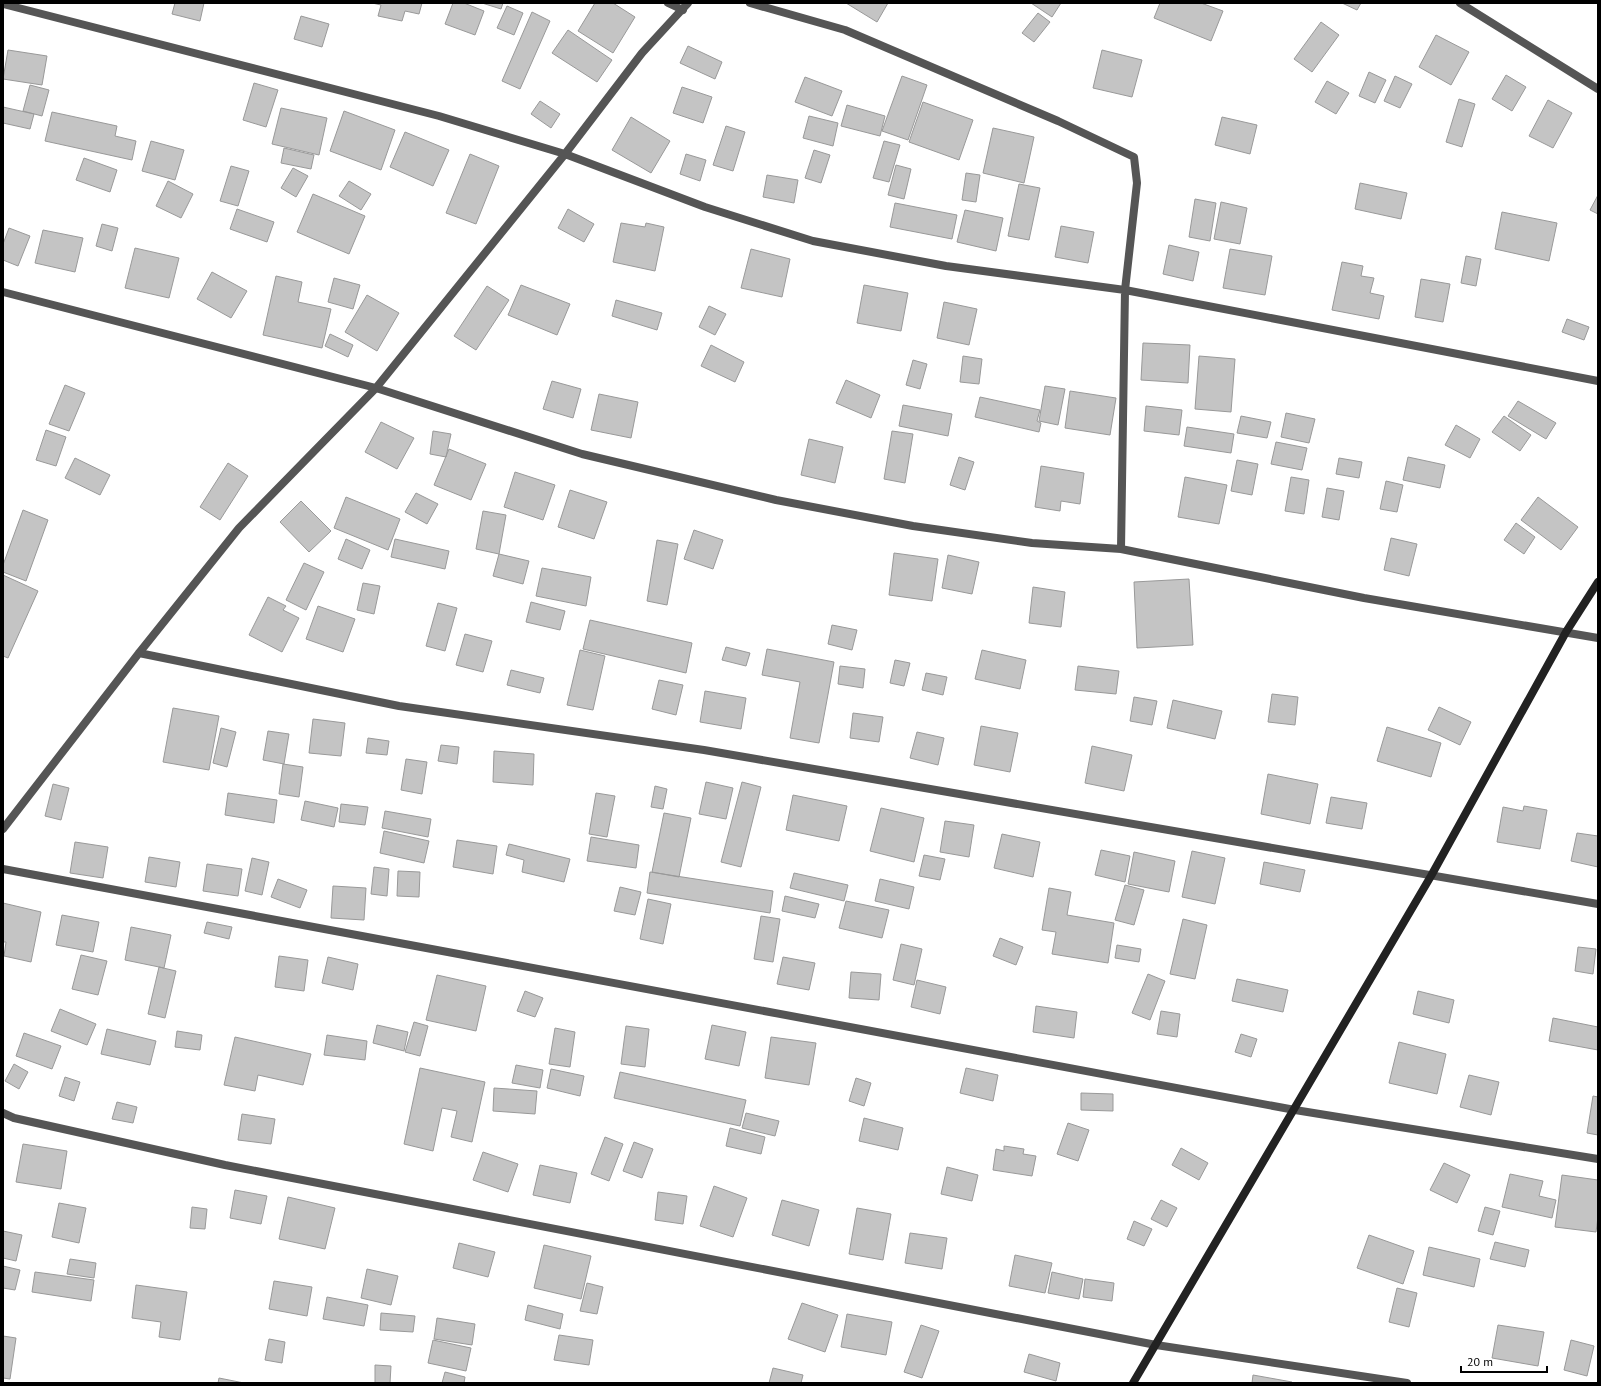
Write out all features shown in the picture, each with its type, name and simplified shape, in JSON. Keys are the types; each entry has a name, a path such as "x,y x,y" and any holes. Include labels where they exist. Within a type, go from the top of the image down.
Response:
{"street":[{"path":"668,3 686,6"},
{"path":"750,3 845,30 1051,118 1134,157 1137,183 1124,290 1121,549"},
{"path":"1460,3 1598,89"},
{"path":"3,4 439,116 565,154 705,207 813,241 946,266 1124,290 1598,381"},
{"path":"3,829 139,653 239,528 376,388 565,154 642,53 686,6"},
{"path":"3,292 376,388 582,454 776,500 920,527 1032,543 1121,549 1364,598 1598,638"},
{"path":"1133,1383 1295,1110 1431,876 1566,632 1598,582"},
{"path":"139,653 399,706 704,750 1598,904"},
{"path":"3,868 1295,1110 1598,1159"},
{"path":"3,1113 14,1118 225,1165 1156,1345 1407,1383"}],"building":[{"path":"175,3 204,3 200,21 172,14"},
{"path":"372,3 422,3 419,14 405,11 402,21 378,16 381,5"},
{"path":"453,3 464,3 484,11 475,35 445,24"},
{"path":"482,3 503,3 501,9"},
{"path":"595,3 613,3 635,17 613,53 578,31"},
{"path":"846,3 888,3 877,22"},
{"path":"1031,3 1061,3 1052,17"},
{"path":"1160,3 1201,3 1223,11 1211,41 1154,18"},
{"path":"1342,3 1361,3 1357,10"},
{"path":"507,6 523,13 514,35 497,28"},
{"path":"532,12 550,21 520,89 502,81"},
{"path":"1038,13 1050,22 1034,42 1022,33"},
{"path":"301,16 329,24 322,47 294,39"},
{"path":"1321,22 1339,35 1312,72 1294,59"},
{"path":"568,30 612,60 597,82 552,53"},
{"path":"1436,35 1469,52 1451,85 1419,67"},
{"path":"688,46 722,62 715,79 680,63"},
{"path":"8,50 47,56 42,85 3,79"},
{"path":"1102,50 1142,60 1132,97 1093,88"},
{"path":"1369,72 1386,80 1375,103 1359,96"},
{"path":"1506,75 1526,87 1512,111 1492,99"},
{"path":"902,76 927,85 908,140 882,131"},
{"path":"1395,76 1412,84 1400,108 1384,101"},
{"path":"805,77 842,91 832,116 795,102"},
{"path":"1327,81 1349,93 1336,114 1315,102"},
{"path":"254,83 278,90 266,127 243,120"},
{"path":"30,85 49,90 42,116 23,111"},
{"path":"682,87 712,97 703,123 673,113"},
{"path":"1459,99 1475,104 1462,147 1446,142"},
{"path":"1548,100 1572,113 1553,148 1529,136"},
{"path":"540,101 560,114 551,128 531,114"},
{"path":"923,102 973,120 959,160 909,142"},
{"path":"847,105 885,116 880,136 841,126"},
{"path":"3,107 34,114 30,129 3,123"},
{"path":"281,108 327,118 319,155 272,144"},
{"path":"344,111 395,130 381,170 330,151"},
{"path":"52,112 117,126 115,136 136,141 132,160 45,141"},
{"path":"809,116 838,123 833,146 803,138"},
{"path":"631,117 670,141 651,173 612,150"},
{"path":"1222,117 1257,125 1250,154 1215,145"},
{"path":"726,126 745,132 733,171 713,165"},
{"path":"993,128 1034,137 1024,183 983,173"},
{"path":"405,132 449,150 433,186 390,167"},
{"path":"151,141 184,150 175,180 142,171"},
{"path":"884,141 900,145 889,182 873,178"},
{"path":"284,148 314,155 311,169 281,163"},
{"path":"814,150 830,155 821,183 805,178"},
{"path":"470,154 499,166 476,224 446,213"},
{"path":"686,154 706,160 700,181 680,174"},
{"path":"84,158 117,170 110,192 76,180"},
{"path":"896,165 911,169 904,199 888,195"},
{"path":"231,166 249,171 238,206 220,201"},
{"path":"293,168 308,176 296,197 281,188"},
{"path":"966,173 980,175 976,202 962,200"},
{"path":"767,175 798,180 794,203 763,197"},
{"path":"168,181 193,194 181,218 156,206"},
{"path":"349,181 371,194 361,210 339,196"},
{"path":"1360,183 1407,193 1401,219 1355,209"},
{"path":"1019,184 1040,188 1029,240 1008,236"},
{"path":"313,194 365,216 349,254 297,232"},
{"path":"1598,195 1598,214 1590,210"},
{"path":"1195,199 1216,203 1210,241 1189,237"},
{"path":"1221,202 1247,208 1240,244 1214,239"},
{"path":"895,203 957,215 952,239 890,227"},
{"path":"237,209 274,222 267,242 230,229"},
{"path":"568,209 594,224 584,242 558,228"},
{"path":"965,210 1003,218 996,251 957,242"},
{"path":"1502,212 1557,223 1549,261 1495,249"},
{"path":"621,223 645,227 646,223 664,227 655,271 613,262"},
{"path":"102,224 118,228 112,251 96,246"},
{"path":"1061,226 1094,232 1088,263 1055,257"},
{"path":"9,228 30,236 18,266 3,260 3,244"},
{"path":"43,230 83,238 75,272 35,263"},
{"path":"1169,245 1199,252 1193,281 1163,274"},
{"path":"135,248 179,258 169,298 125,288"},
{"path":"751,249 790,259 782,297 741,288"},
{"path":"1230,249 1272,256 1265,295 1223,288"},
{"path":"1466,256 1481,259 1476,286 1461,283"},
{"path":"1342,262 1363,266 1361,276 1374,278 1370,293 1384,296 1379,319 1332,310"},
{"path":"212,272 247,291 231,318 197,299"},
{"path":"276,276 302,282 298,302 331,309 322,348 263,335"},
{"path":"334,278 360,285 353,309 328,302"},
{"path":"1421,279 1450,284 1443,322 1415,317"},
{"path":"521,285 570,304 557,335 508,315"},
{"path":"864,285 908,293 901,331 857,323"},
{"path":"487,286 509,300 476,350 454,336"},
{"path":"367,295 399,313 377,351 345,332"},
{"path":"616,300 662,313 657,330 612,316"},
{"path":"944,302 977,309 969,345 937,338"},
{"path":"709,306 726,314 715,335 699,327"},
{"path":"1567,319 1589,327 1584,340 1562,332"},
{"path":"330,334 353,345 348,357 325,346"},
{"path":"1143,343 1190,345 1188,383 1141,380"},
{"path":"711,345 744,362 735,382 701,366"},
{"path":"963,356 982,359 979,384 960,382"},
{"path":"1199,356 1235,359 1231,412 1195,409"},
{"path":"913,360 927,364 920,389 906,385"},
{"path":"846,380 880,395 871,418 836,403"},
{"path":"552,381 581,389 573,418 543,409"},
{"path":"65,385 85,393 69,431 49,424"},
{"path":"1045,386 1065,389 1058,425 1039,421"},
{"path":"1070,391 1116,398 1110,435 1065,428"},
{"path":"599,394 638,402 631,438 591,430"},
{"path":"980,397 1040,410 1037,421 1041,423 1039,432 975,417"},
{"path":"1518,401 1556,423 1546,439 1508,416"},
{"path":"903,405 952,414 948,436 899,426"},
{"path":"1146,406 1182,410 1179,435 1144,431"},
{"path":"1286,413 1315,419 1309,443 1281,437"},
{"path":"1241,416 1271,422 1267,438 1237,433"},
{"path":"1504,416 1531,435 1520,451 1492,432"},
{"path":"381,422 414,438 397,469 365,452"},
{"path":"1456,425 1480,439 1470,458 1445,445"},
{"path":"1187,427 1234,434 1231,453 1184,446"},
{"path":"46,430 66,437 56,466 36,460"},
{"path":"433,431 451,434 446,457 430,454"},
{"path":"892,431 913,434 905,483 884,479"},
{"path":"809,439 843,447 835,483 801,475"},
{"path":"1276,442 1307,448 1302,470 1271,464"},
{"path":"449,449 486,464 471,500 434,485"},
{"path":"959,457 974,462 965,490 950,485"},
{"path":"1408,457 1445,465 1440,488 1403,480"},
{"path":"75,458 110,475 100,495 65,478"},
{"path":"1339,458 1362,462 1359,478 1336,474"},
{"path":"1237,460 1258,464 1252,495 1231,491"},
{"path":"228,463 248,476 220,520 200,507"},
{"path":"1041,466 1084,473 1080,504 1061,501 1060,511 1035,507"},
{"path":"515,472 555,485 543,520 504,507"},
{"path":"1185,477 1227,485 1219,524 1178,517"},
{"path":"1291,477 1309,480 1304,514 1285,511"},
{"path":"1386,481 1403,485 1397,512 1380,509"},
{"path":"1327,488 1344,491 1339,520 1322,517"},
{"path":"570,490 607,502 594,539 558,527"},
{"path":"416,493 438,504 427,524 405,512"},
{"path":"346,497 400,519 388,550 334,528"},
{"path":"1538,497 1578,527 1561,550 1521,520"},
{"path":"301,501 331,531 309,552 280,522"},
{"path":"23,510 48,520 26,581 3,572 3,565"},
{"path":"483,511 506,515 499,554 476,549"},
{"path":"1516,523 1535,537 1524,554 1504,540"},
{"path":"694,530 723,540 713,569 684,559"},
{"path":"1391,538 1417,544 1409,576 1384,570"},
{"path":"346,539 370,550 362,569 338,559"},
{"path":"395,539 449,551 445,569 391,557"},
{"path":"657,540 678,544 667,605 647,601"},
{"path":"894,553 938,559 932,601 889,595"},
{"path":"499,554 529,561 523,584 493,576"},
{"path":"948,555 979,562 972,594 942,588"},
{"path":"304,563 324,572 306,610 286,600"},
{"path":"542,568 591,577 586,606 536,596"},
{"path":"3,575 38,591 8,658 3,656"},
{"path":"1189,579 1193,645 1137,648 1134,582"},
{"path":"363,583 380,586 374,614 357,610"},
{"path":"1033,587 1065,592 1061,627 1029,623"},
{"path":"268,597 286,606 283,610 299,618 282,652 249,635"},
{"path":"531,602 565,611 560,630 526,622"},
{"path":"438,603 457,608 445,651 426,646"},
{"path":"318,606 355,619 343,652 306,639"},
{"path":"590,620 692,643 686,673 583,649"},
{"path":"832,625 857,630 852,650 828,644"},
{"path":"465,634 492,641 483,672 456,665"},
{"path":"726,647 750,653 746,666 722,660"},
{"path":"767,649 834,662 819,743 790,738 800,682 762,675"},
{"path":"580,650 605,656 593,710 567,705"},
{"path":"982,650 1026,660 1020,689 975,679"},
{"path":"895,660 910,663 904,686 890,683"},
{"path":"840,666 865,669 863,688 838,684"},
{"path":"1078,666 1119,671 1116,694 1075,690"},
{"path":"511,670 544,678 540,693 507,685"},
{"path":"926,673 947,677 943,695 922,690"},
{"path":"659,680 683,685 676,715 652,709"},
{"path":"705,691 746,698 741,729 700,722"},
{"path":"1272,694 1298,697 1295,725 1268,722"},
{"path":"1134,697 1157,701 1152,725 1130,721"},
{"path":"1173,700 1222,711 1215,739 1167,728"},
{"path":"1439,707 1471,722 1460,745 1428,730"},
{"path":"173,708 219,716 209,770 163,762"},
{"path":"853,713 883,717 879,742 850,738"},
{"path":"313,719 345,723 341,756 309,753"},
{"path":"981,726 1018,733 1010,772 974,765"},
{"path":"1387,727 1441,743 1431,777 1377,761"},
{"path":"221,728 236,732 227,767 213,763"},
{"path":"268,731 289,734 284,764 263,760"},
{"path":"917,732 944,738 938,765 910,758"},
{"path":"368,738 389,741 387,755 366,753"},
{"path":"441,745 459,747 457,764 438,761"},
{"path":"1092,746 1132,755 1124,791 1085,783"},
{"path":"494,751 534,754 533,785 493,782"},
{"path":"406,759 427,762 422,794 401,790"},
{"path":"283,764 303,767 299,797 279,794"},
{"path":"1268,774 1318,784 1310,824 1261,814"},
{"path":"706,782 733,788 726,819 699,814"},
{"path":"742,782 761,787 741,867 721,862"},
{"path":"53,784 69,788 61,820 45,816"},
{"path":"655,786 667,789 663,809 651,807"},
{"path":"228,793 277,800 274,823 225,815"},
{"path":"596,793 615,796 607,837 589,834"},
{"path":"793,795 847,806 839,841 786,830"},
{"path":"1331,797 1367,803 1362,829 1326,823"},
{"path":"305,801 338,808 334,827 301,820"},
{"path":"341,804 368,807 365,825 339,822"},
{"path":"1524,806 1547,810 1540,849 1497,842 1503,807 1523,811"},
{"path":"881,808 924,818 914,862 870,851"},
{"path":"385,811 431,819 428,837 382,828"},
{"path":"664,813 691,818 679,877 652,872"},
{"path":"945,821 974,825 969,857 940,852"},
{"path":"384,831 429,841 424,863 380,853"},
{"path":"1577,833 1598,836 1598,867 1571,861"},
{"path":"1002,834 1040,842 1033,877 994,868"},
{"path":"591,837 639,845 636,868 587,861"},
{"path":"457,840 497,846 493,874 453,867"},
{"path":"75,842 108,847 103,878 70,873"},
{"path":"509,844 570,859 564,882 522,872 524,860 506,855"},
{"path":"1101,850 1130,856 1125,882 1095,875"},
{"path":"1192,851 1225,858 1215,904 1182,897"},
{"path":"1134,852 1175,861 1169,892 1128,884"},
{"path":"924,855 945,859 940,880 919,876"},
{"path":"149,857 180,862 176,887 145,882"},
{"path":"252,858 269,862 262,895 245,891"},
{"path":"1264,862 1305,870 1300,892 1260,884"},
{"path":"207,864 242,869 238,896 203,891"},
{"path":"374,867 389,869 387,896 371,894"},
{"path":"398,871 420,872 419,897 397,896"},
{"path":"650,872 773,891 770,913 647,893"},
{"path":"794,873 848,885 844,901 790,888"},
{"path":"278,879 307,890 300,908 271,897"},
{"path":"880,879 914,887 909,909 875,901"},
{"path":"1125,885 1144,890 1134,925 1115,920"},
{"path":"333,886 366,888 364,920 331,918"},
{"path":"620,887 641,892 635,915 614,911"},
{"path":"1049,888 1071,892 1067,915 1114,923 1108,963 1052,954 1056,932 1042,930"},
{"path":"785,896 819,904 815,918 782,911"},
{"path":"648,899 671,904 663,944 640,939"},
{"path":"846,901 889,910 882,938 839,928"},
{"path":"3,903 41,912 31,962 4,956 6,942 3,942"},
{"path":"62,915 99,922 93,952 56,945"},
{"path":"761,916 780,919 773,962 754,959"},
{"path":"1183,919 1207,925 1195,979 1170,974"},
{"path":"207,922 232,927 229,939 204,933"},
{"path":"131,927 171,935 164,968 125,960"},
{"path":"1000,938 1023,947 1016,965 993,956"},
{"path":"901,944 922,949 914,985 893,980"},
{"path":"1117,945 1141,949 1139,962 1115,958"},
{"path":"1578,947 1596,949 1593,974 1575,971"},
{"path":"81,955 107,961 98,995 72,989"},
{"path":"279,956 308,960 304,991 275,987"},
{"path":"328,957 358,964 353,990 322,983"},
{"path":"783,957 815,963 809,990 777,984"},
{"path":"159,967 176,971 165,1018 148,1014"},
{"path":"851,972 881,974 879,1000 849,998"},
{"path":"1148,974 1165,981 1150,1020 1132,1013"},
{"path":"437,975 486,986 476,1031 426,1020"},
{"path":"1237,979 1288,990 1283,1012 1232,1001"},
{"path":"917,980 946,987 940,1014 911,1007"},
{"path":"525,991 543,998 535,1017 517,1011"},
{"path":"1418,991 1454,1000 1449,1023 1413,1014"},
{"path":"1036,1006 1077,1012 1074,1038 1033,1032"},
{"path":"60,1009 96,1024 87,1045 51,1031"},
{"path":"1161,1011 1180,1014 1177,1037 1157,1034"},
{"path":"1553,1018 1598,1027 1598,1050 1549,1041"},
{"path":"414,1022 428,1026 420,1056 405,1052"},
{"path":"377,1025 408,1032 404,1051 373,1043"},
{"path":"712,1025 746,1032 739,1066 705,1059"},
{"path":"626,1026 649,1029 645,1067 621,1064"},
{"path":"555,1028 575,1032 570,1067 549,1064"},
{"path":"107,1029 156,1041 150,1065 101,1054"},
{"path":"177,1031 202,1035 200,1050 175,1047"},
{"path":"24,1033 61,1046 52,1069 16,1056"},
{"path":"1241,1034 1257,1039 1251,1057 1235,1052"},
{"path":"327,1035 367,1041 365,1060 324,1055"},
{"path":"235,1037 311,1054 303,1085 258,1075 255,1091 224,1085"},
{"path":"771,1037 816,1043 809,1085 765,1078"},
{"path":"1399,1042 1446,1054 1437,1094 1389,1083"},
{"path":"14,1064 28,1072 19,1089 5,1081"},
{"path":"516,1065 543,1070 540,1088 512,1083"},
{"path":"420,1068 485,1082 472,1142 451,1137 457,1111 442,1108 433,1151 404,1144"},
{"path":"966,1068 998,1075 993,1101 960,1093"},
{"path":"551,1069 584,1076 580,1096 547,1088"},
{"path":"620,1072 746,1100 740,1126 614,1098"},
{"path":"1469,1075 1499,1082 1491,1115 1460,1107"},
{"path":"65,1077 80,1082 74,1101 59,1096"},
{"path":"856,1078 871,1083 864,1106 849,1101"},
{"path":"494,1088 537,1091 535,1114 493,1111"},
{"path":"1081,1093 1113,1094 1113,1111 1081,1110"},
{"path":"1593,1096 1598,1097 1598,1135 1587,1133"},
{"path":"117,1102 137,1107 133,1123 112,1119"},
{"path":"746,1113 779,1121 775,1136 742,1128"},
{"path":"242,1114 275,1119 271,1144 238,1140"},
{"path":"864,1118 903,1128 898,1150 859,1141"},
{"path":"1068,1123 1089,1130 1078,1161 1057,1154"},
{"path":"730,1128 765,1137 761,1154 726,1146"},
{"path":"605,1137 623,1144 609,1181 591,1174"},
{"path":"634,1142 653,1149 642,1178 623,1171"},
{"path":"23,1144 67,1151 61,1189 16,1182"},
{"path":"1004,1146 1024,1149 1023,1154 1036,1156 1032,1176 993,1170 996,1149 1004,1151"},
{"path":"1181,1148 1208,1163 1199,1180 1172,1165"},
{"path":"483,1152 518,1164 508,1192 473,1180"},
{"path":"1444,1163 1470,1175 1457,1203 1430,1190"},
{"path":"540,1165 577,1173 570,1203 533,1195"},
{"path":"947,1167 978,1175 972,1201 941,1194"},
{"path":"1510,1174 1543,1181 1539,1196 1556,1200 1552,1218 1502,1207"},
{"path":"1562,1175 1598,1180 1598,1217 1596,1232 1555,1227"},
{"path":"714,1186 747,1198 733,1237 700,1226"},
{"path":"235,1190 267,1196 261,1224 230,1218"},
{"path":"658,1192 687,1196 683,1224 655,1220"},
{"path":"288,1197 335,1208 325,1249 279,1239"},
{"path":"782,1200 819,1210 809,1246 772,1235"},
{"path":"1161,1200 1177,1208 1167,1227 1151,1219"},
{"path":"59,1203 86,1208 79,1243 52,1237"},
{"path":"192,1207 207,1209 205,1229 190,1228"},
{"path":"1485,1207 1500,1211 1493,1235 1478,1231"},
{"path":"857,1208 891,1214 883,1260 849,1254"},
{"path":"1134,1221 1152,1229 1144,1246 1127,1239"},
{"path":"3,1231 22,1235 16,1261 3,1258"},
{"path":"910,1233 947,1238 942,1269 905,1263"},
{"path":"1369,1235 1414,1251 1403,1284 1357,1268"},
{"path":"1495,1242 1529,1250 1525,1267 1490,1259"},
{"path":"459,1243 495,1252 488,1277 453,1268"},
{"path":"544,1245 591,1256 581,1299 534,1288"},
{"path":"1429,1247 1480,1259 1474,1287 1423,1275"},
{"path":"1015,1255 1052,1263 1045,1293 1009,1286"},
{"path":"70,1259 96,1263 94,1278 67,1274"},
{"path":"3,1266 20,1270 15,1290 3,1288"},
{"path":"367,1269 398,1276 391,1305 361,1298"},
{"path":"35,1272 94,1280 91,1301 32,1292"},
{"path":"1052,1272 1083,1279 1079,1299 1048,1293"},
{"path":"1085,1279 1114,1283 1112,1301 1083,1297"},
{"path":"274,1281 312,1287 307,1316 269,1309"},
{"path":"587,1283 603,1287 597,1314 580,1311"},
{"path":"136,1285 187,1292 180,1340 159,1337 161,1322 132,1318"},
{"path":"1397,1288 1417,1293 1409,1327 1389,1322"},
{"path":"327,1297 368,1305 364,1326 323,1319"},
{"path":"802,1303 838,1315 825,1352 788,1339"},
{"path":"528,1305 563,1314 560,1329 525,1320"},
{"path":"381,1313 415,1316 413,1332 380,1330"},
{"path":"847,1314 892,1322 886,1355 841,1347"},
{"path":"437,1318 475,1324 472,1345 434,1339"},
{"path":"921,1325 939,1331 922,1378 904,1372"},
{"path":"1498,1325 1544,1332 1538,1366 1492,1358"},
{"path":"559,1335 593,1340 589,1365 554,1360"},
{"path":"3,1336 16,1338 10,1379 3,1378"},
{"path":"269,1339 285,1342 282,1363 265,1360"},
{"path":"433,1340 471,1348 466,1371 428,1363"},
{"path":"1571,1340 1594,1346 1587,1376 1564,1370"},
{"path":"1029,1354 1060,1363 1056,1381 1024,1372"},
{"path":"375,1365 391,1366 390,1383 375,1383"},
{"path":"773,1368 803,1375 801,1383 769,1383"},
{"path":"445,1372 465,1377 464,1383 442,1383"},
{"path":"1253,1375 1292,1382 1292,1383 1252,1383"},
{"path":"219,1378 244,1383 218,1383"}]}
